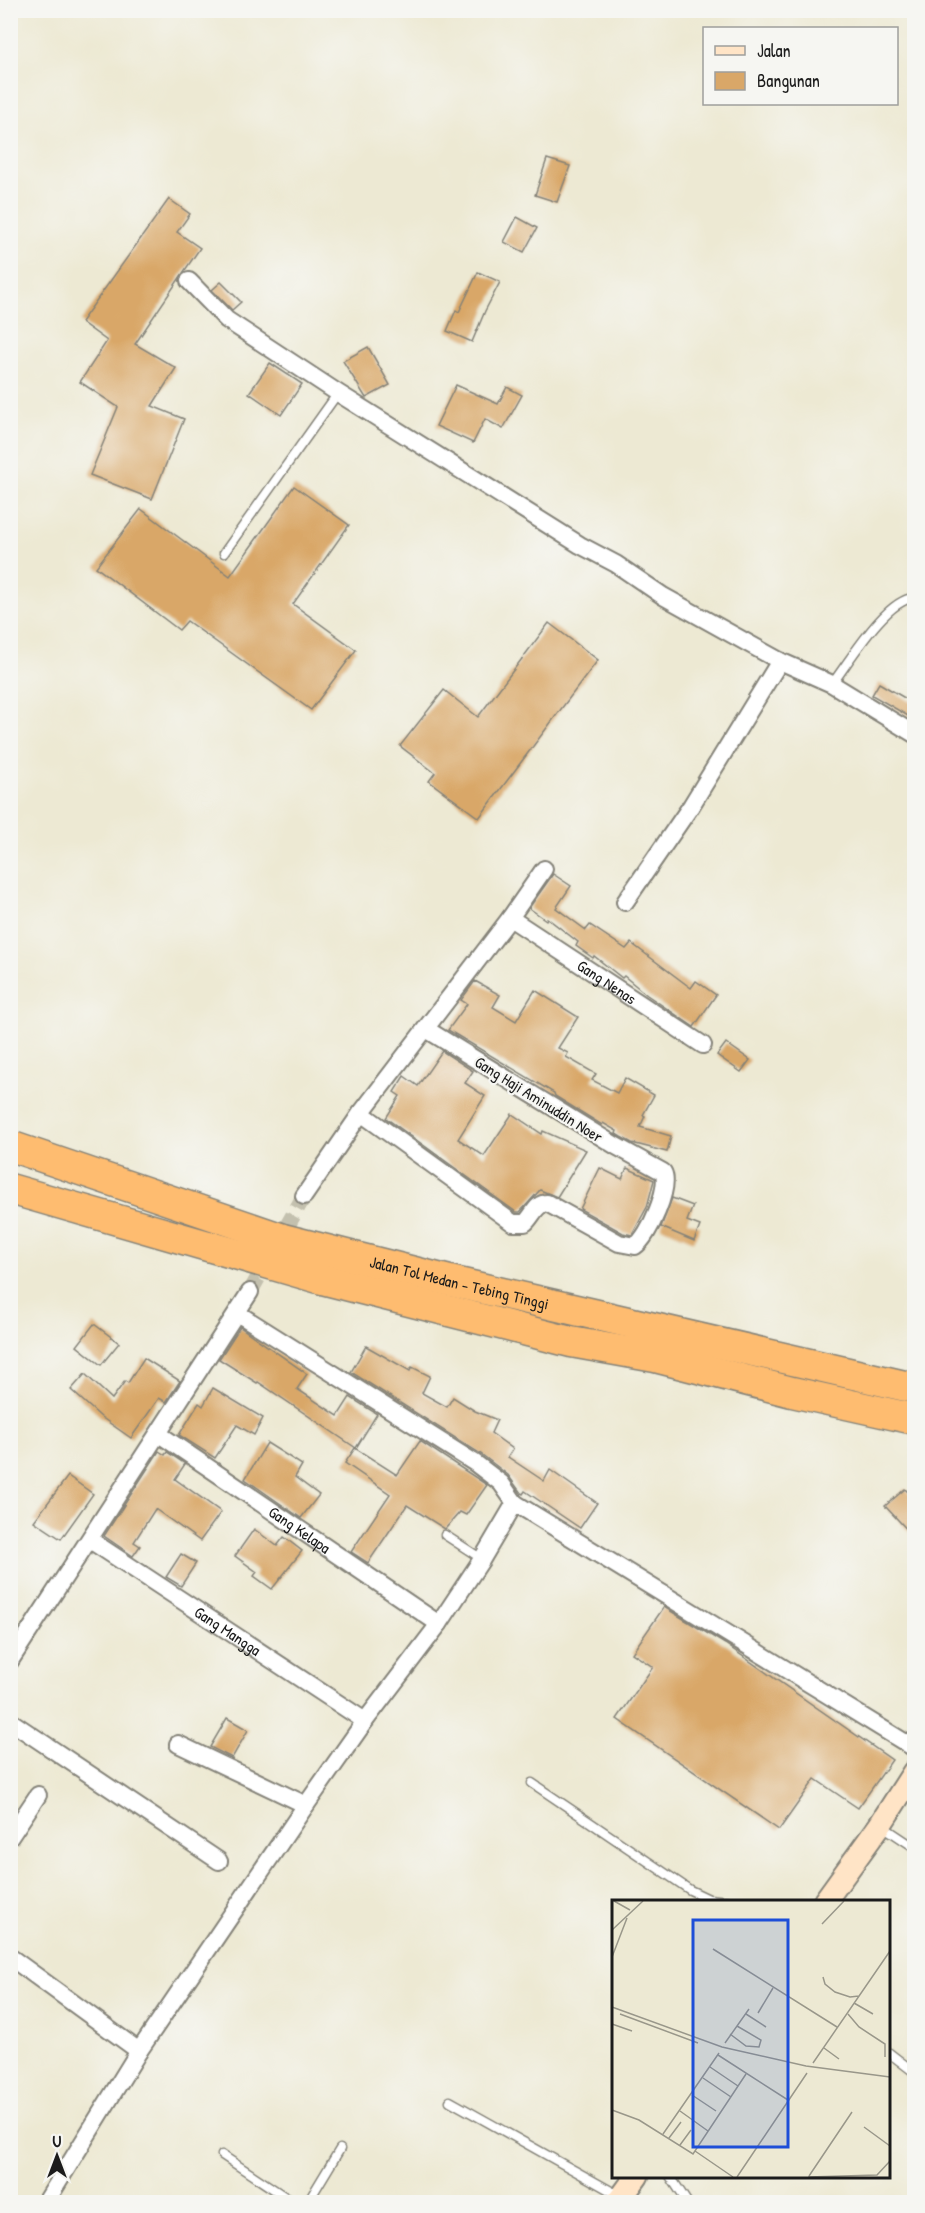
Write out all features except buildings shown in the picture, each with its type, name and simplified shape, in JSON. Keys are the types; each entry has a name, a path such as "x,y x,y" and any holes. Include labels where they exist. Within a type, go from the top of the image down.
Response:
{"highway":[{"name":"Jalan Tol Medan - Tebing Tinggi","path":"10,1146 283,1239 450,1281 646,1324 915,1388"},
{"path":"10,1189 322,1279 572,1342 655,1357 792,1392 915,1419"}],"street":[{"path":"189,281 227,320 338,393 580,545 616,564 663,596 780,661 832,684 915,734"},
{"path":"625,902 691,806 780,661"},
{"path":"304,1196 361,1113 510,918 544,869"},
{"name":"Gang Nenas","path":"510,918 703,1045"},
{"name":"Gang Haji Aminuddin Noer","path":"361,1113 513,1223 525,1223 537,1207 542,1203 548,1203 626,1246 635,1246 644,1238 663,1194 666,1183 665,1174 653,1165 615,1146 426,1029"},
{"path":"10,1661 250,1292"},
{"path":"237,1313 475,1462 501,1483 515,1503 915,1748"},
{"name":"Gang Kelapa","path":"159,1434 439,1624"},
{"path":"46,2202 139,2051 365,1721 439,1624 482,1559 515,1503"},
{"name":"Gang Mangga","path":"90,1540 365,1721"},
{"path":"10,1722 219,1861"},
{"path":"178,1744 306,1805"},
{"path":"826,1900 915,1772"},
{"path":"10,1837 38,1795"},
{"path":"10,1957 139,2051"},
{"path":"620,2200 636,2177"}],"lane":[{"path":"224,553 338,393"},
{"path":"832,684 882,618 898,603 905,599 915,598"},
{"path":"445,1535 482,1559"},
{"path":"532,1783 690,1890 709,1899 718,1900"},
{"path":"880,1825 915,1847"},
{"path":"889,2053 915,2072"},
{"path":"450,2101 620,2200"},
{"path":"308,2202 340,2149"},
{"path":"222,2155 292,2202"},
{"path":"671,2177 687,2202"}],"tunnel":[{"path":"250,1292 304,1196"}]}
